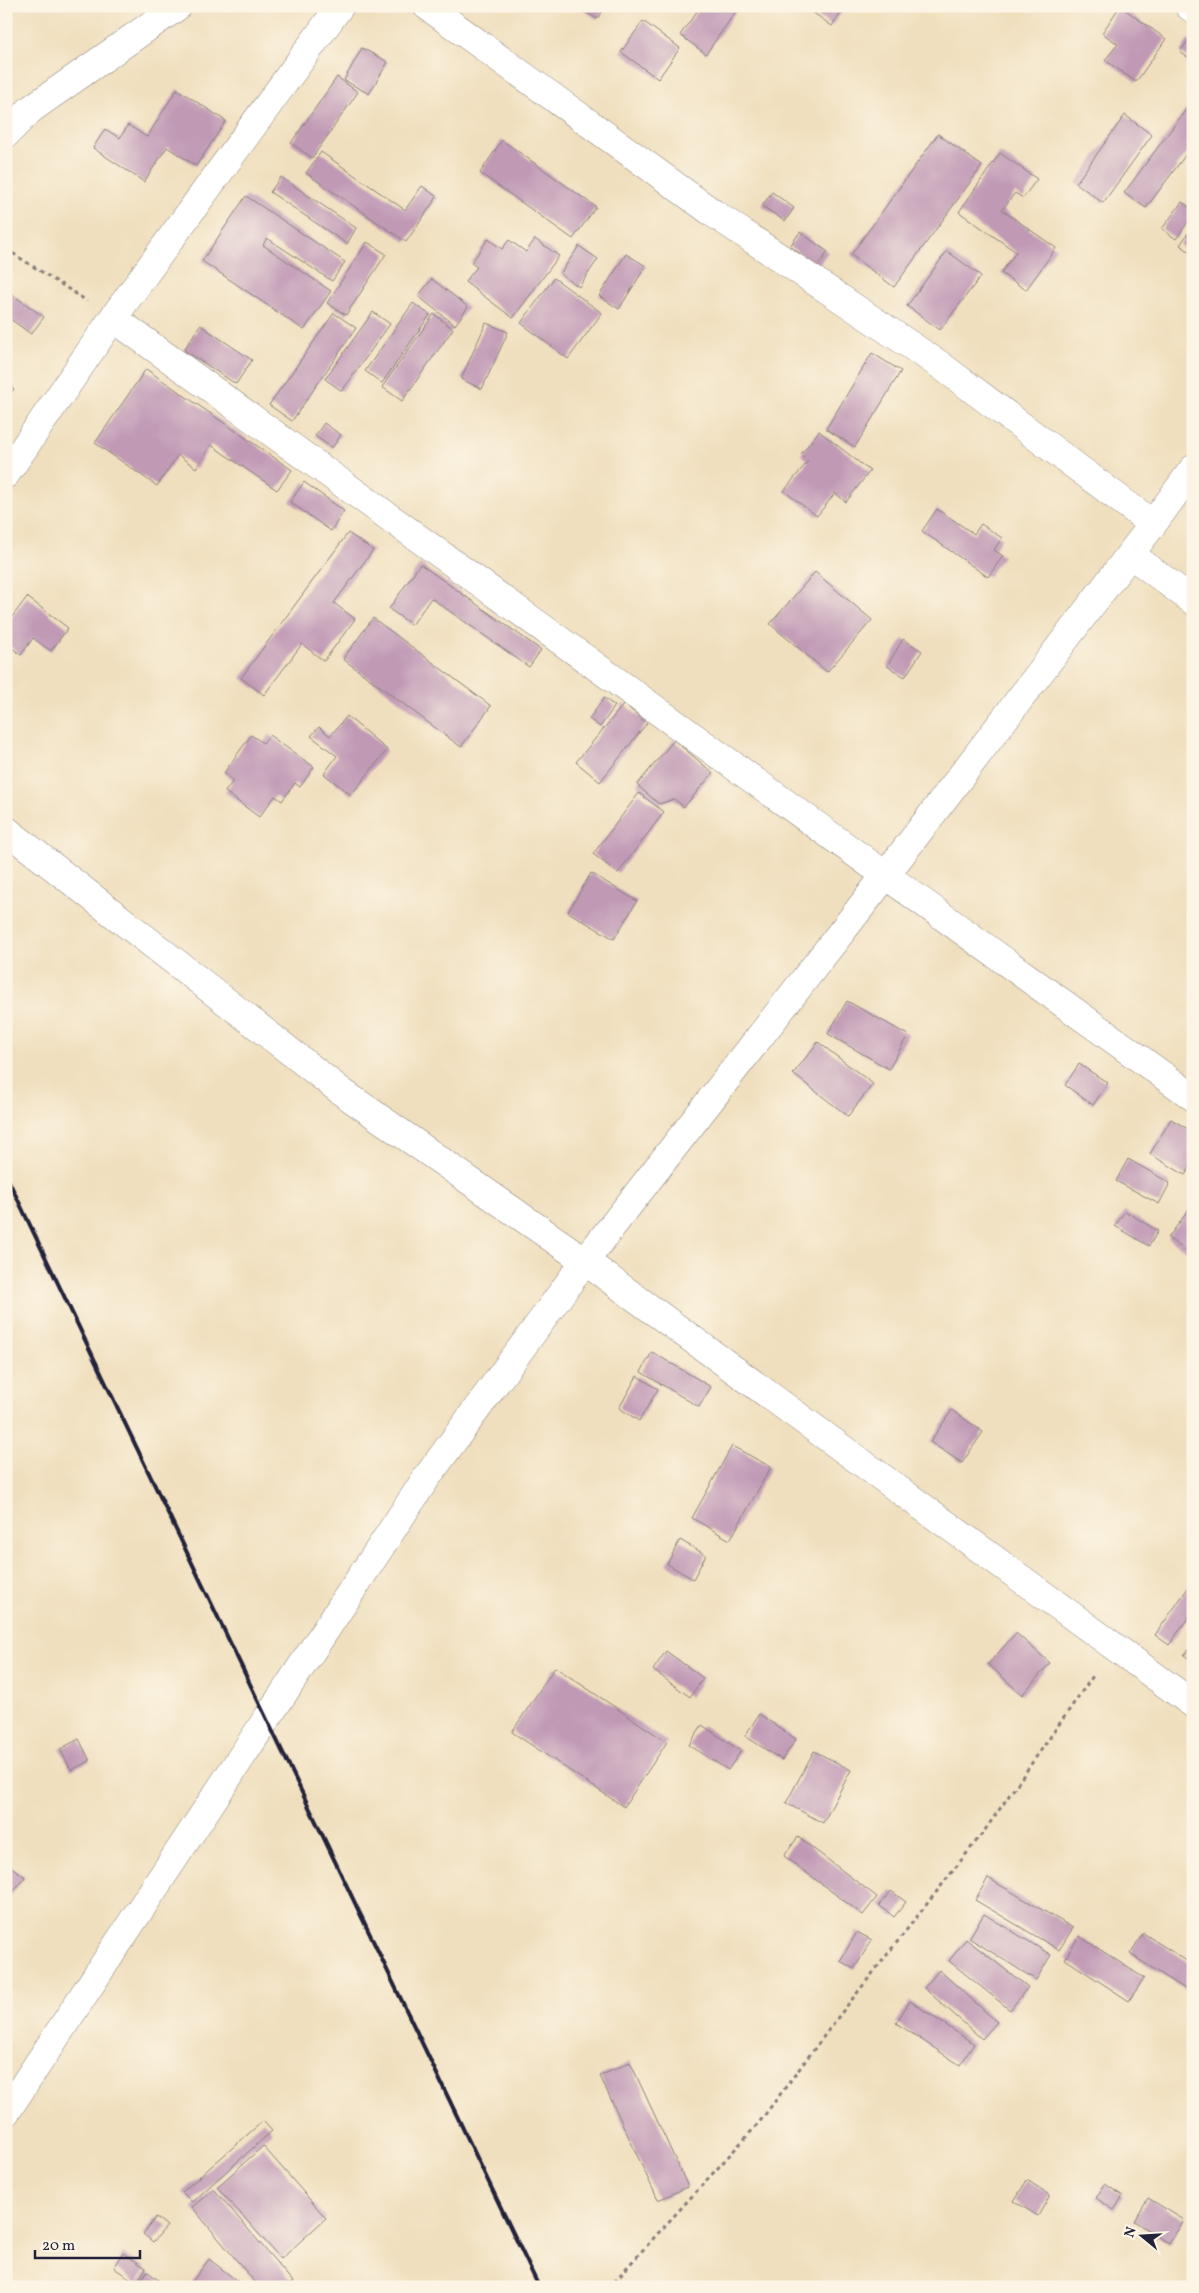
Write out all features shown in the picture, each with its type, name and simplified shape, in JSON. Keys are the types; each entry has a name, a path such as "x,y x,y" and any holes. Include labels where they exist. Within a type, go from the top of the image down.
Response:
{"street":[{"path":"6,134 31,109 178,6"},
{"path":"6,474 113,318 340,6"},
{"path":"427,6 712,213 940,365 1153,524"},
{"path":"1189,6 1193,9"},
{"path":"113,318 1193,1097"},
{"path":"6,2112 427,1477 585,1262 885,876 1193,469"},
{"path":"1130,554 1193,601"},
{"path":"6,830 342,1092 585,1262 1112,1647 1193,1704"}],"path":[{"path":"6,249 113,318"},
{"path":"609,2287 758,2124 839,2016 985,1830 1112,1647"}],"building":[{"path":"585,6 607,6 597,19 583,10"},
{"path":"694,6 739,7 706,54 680,35 698,10"},
{"path":"810,6 846,6 832,26 808,9"},
{"path":"1120,6 1166,39 1136,82 1105,60 1118,44 1102,33"},
{"path":"643,21 680,48 658,79 621,52"},
{"path":"1189,39 1193,41 1193,61 1180,52"},
{"path":"362,48 388,62 369,94 344,80"},
{"path":"337,77 358,92 312,158 291,143"},
{"path":"177,89 226,121 196,166 167,147 144,182 93,148 105,129 120,138 128,125 147,137"},
{"path":"1193,100 1193,145 1146,208 1124,193"},
{"path":"1125,115 1152,135 1103,203 1076,183"},
{"path":"938,134 982,166 894,287 851,255"},
{"path":"502,140 596,207 573,239 480,173"},
{"path":"321,152 405,210 422,186 437,197 406,242 306,173"},
{"path":"1000,153 1037,179 1023,198 1015,193 1002,210 1056,248 1026,290 1001,273 1016,252 959,212"},
{"path":"281,177 356,228 347,244 270,192"},
{"path":"772,192 794,208 785,221 762,206"},
{"path":"246,196 345,262 332,281 267,238 263,245 331,291 304,330 202,261"},
{"path":"1182,202 1193,210 1193,215 1176,239 1162,229"},
{"path":"1193,226 1193,254 1180,245"},
{"path":"800,232 828,252 817,267 790,246"},
{"path":"488,239 502,249 509,240 526,252 535,239 559,256 513,318 465,282 477,267 471,263"},
{"path":"367,242 386,254 346,315 327,303"},
{"path":"579,246 598,259 579,287 560,274"},
{"path":"947,251 981,276 940,330 907,306"},
{"path":"626,254 646,266 619,309 599,296"},
{"path":"554,278 602,313 568,359 521,323"},
{"path":"432,279 468,307 455,325 418,296"},
{"path":"6,290 44,317 31,334 6,316"},
{"path":"413,303 430,315 382,383 365,371"},
{"path":"373,312 390,324 342,391 325,379"},
{"path":"334,313 356,328 292,421 269,405"},
{"path":"434,314 453,329 402,401 382,387"},
{"path":"486,323 508,332 482,389 461,379"},
{"path":"200,325 252,360 236,384 184,350"},
{"path":"872,353 901,371 855,447 826,429"},
{"path":"146,369 292,470 277,490 211,445 196,468 178,455 157,486 95,443"},
{"path":"6,383 14,389 6,399"},
{"path":"324,423 341,435 332,448 315,436"},
{"path":"819,431 870,471 846,502 835,493 817,516 784,491 808,461 801,454"},
{"path":"304,482 344,511 331,531 290,502"},
{"path":"937,509 974,534 981,524 1002,538 994,550 1003,556 988,577 922,531"},
{"path":"348,533 373,550 334,603 355,619 324,661 302,644 264,695 241,678"},
{"path":"420,564 541,650 529,667 431,598 412,625 389,609"},
{"path":"815,572 872,620 827,672 770,624"},
{"path":"27,597 68,628 51,651 33,638 21,655 6,643 6,625"},
{"path":"373,618 491,706 461,747 343,659"},
{"path":"903,639 922,651 905,677 887,666"},
{"path":"604,698 615,706 600,727 589,719"},
{"path":"624,704 647,723 600,782 576,762"},
{"path":"347,716 387,750 351,795 324,774 337,756 311,736 319,727 330,736"},
{"path":"251,735 263,743 269,735 314,767 300,787 295,783 282,801 275,796 259,817 225,792 233,781 224,773"},
{"path":"674,740 713,773 684,807 674,799 659,804 637,785"},
{"path":"639,793 664,812 618,873 593,854"},
{"path":"591,873 637,901 614,939 568,912"},
{"path":"847,1001 908,1035 889,1069 828,1034"},
{"path":"818,1042 873,1084 848,1116 793,1074"},
{"path":"1079,1064 1108,1083 1093,1105 1065,1085"},
{"path":"1171,1119 1193,1132 1193,1163 1185,1175 1150,1154"},
{"path":"1128,1159 1170,1183 1159,1204 1116,1181"},
{"path":"1193,1204 1193,1256 1168,1238"},
{"path":"1125,1211 1158,1231 1149,1246 1115,1226"},
{"path":"652,1352 711,1387 699,1407 641,1372"},
{"path":"637,1376 658,1389 639,1421 619,1408"},
{"path":"952,1410 983,1432 962,1463 930,1442"},
{"path":"732,1446 771,1467 730,1540 692,1518"},
{"path":"680,1540 706,1555 693,1579 667,1564"},
{"path":"1188,1588 1193,1592 1193,1611 1169,1645 1155,1635"},
{"path":"1016,1633 1050,1663 1022,1695 988,1664"},
{"path":"1193,1644 1193,1662 1184,1655"},
{"path":"666,1651 703,1678 690,1697 653,1670"},
{"path":"555,1667 667,1742 624,1807 512,1732"},
{"path":"759,1714 796,1739 782,1760 745,1736"},
{"path":"702,1725 741,1751 728,1770 689,1745"},
{"path":"79,1739 90,1761 71,1770 60,1749"},
{"path":"814,1751 851,1770 823,1823 786,1803"},
{"path":"798,1837 877,1897 863,1915 784,1856"},
{"path":"6,1863 25,1877 6,1901"},
{"path":"988,1878 1073,1928 1059,1950 975,1900"},
{"path":"891,1891 906,1902 894,1917 879,1905"},
{"path":"984,1914 1051,1955 1036,1980 969,1938"},
{"path":"857,1932 872,1940 854,1969 840,1961"},
{"path":"1143,1933 1193,1965 1193,1994 1130,1954"},
{"path":"1079,1936 1144,1978 1129,2001 1065,1959"},
{"path":"966,1939 1028,1987 1010,2010 949,1961"},
{"path":"939,1970 997,2022 982,2039 924,1988"},
{"path":"910,2001 974,2044 960,2065 896,2023"},
{"path":"630,2062 688,2187 658,2200 600,2076"},
{"path":"263,2121 272,2131 192,2202 182,2192"},
{"path":"263,2146 326,2218 281,2259 217,2187"},
{"path":"1027,2180 1050,2195 1038,2216 1014,2201"},
{"path":"1105,2184 1123,2196 1114,2210 1096,2198"},
{"path":"214,2189 293,2282 287,2287 259,2287 192,2207"},
{"path":"1148,2198 1184,2220 1169,2244 1134,2221"},
{"path":"156,2217 167,2226 153,2242 143,2234"},
{"path":"123,2253 146,2268 137,2283 114,2268"},
{"path":"209,2259 245,2287 188,2287"},
{"path":"147,2271 167,2287 136,2287"}],"railway":[{"path":"6,1175 539,2287"}]}
